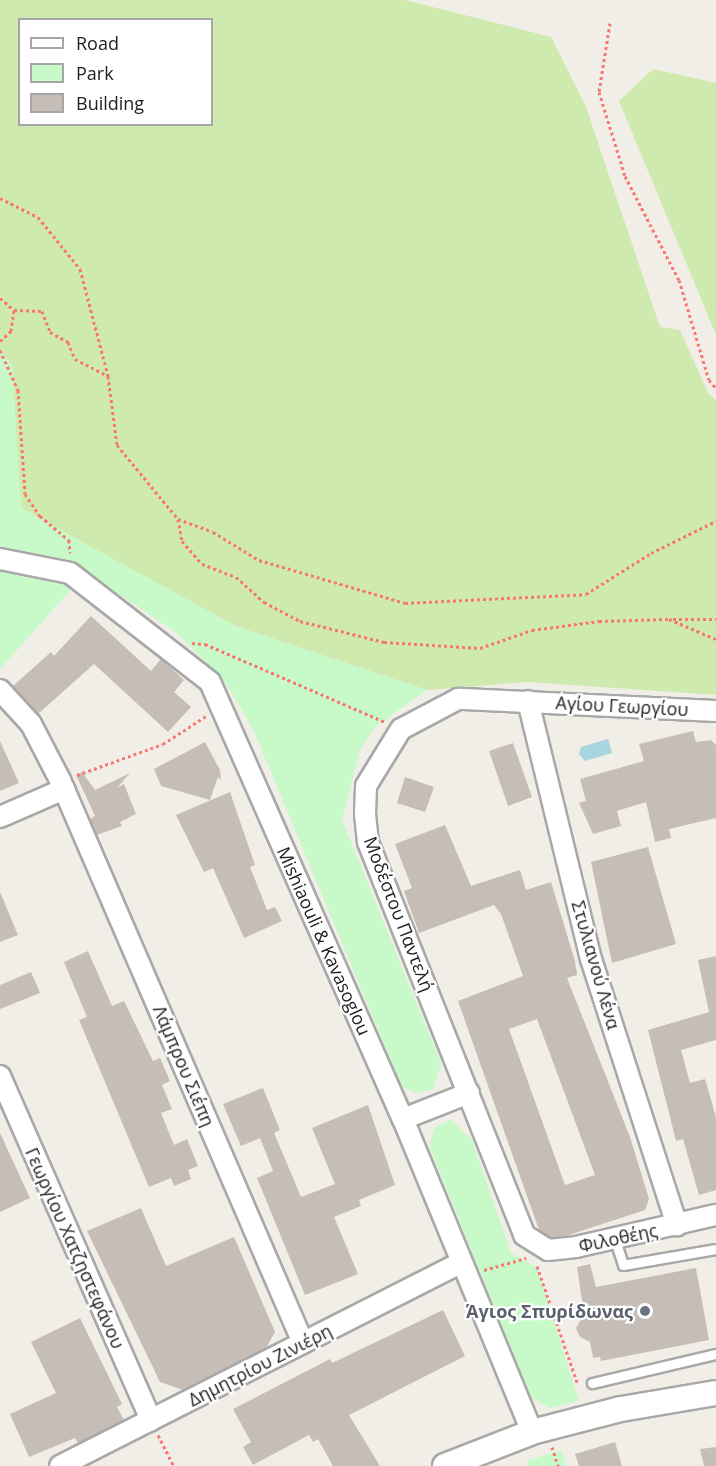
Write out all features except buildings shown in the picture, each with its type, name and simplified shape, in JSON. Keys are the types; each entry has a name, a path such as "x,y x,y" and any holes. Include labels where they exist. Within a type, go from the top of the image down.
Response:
{"street":[{"name":"Mishiaouli & Kavasoglou","path":"0,559 70,573 162,641 210,682 402,1119 462,1270 532,1432"},
{"name":"Λάμπρου Σιέπη","path":"0,690 31,724 62,784 303,1343"},
{"path":"400,729 458,699 528,700"},
{"name":"Αγίου Γεωργίου","path":"528,700 716,711"},
{"name":"Στυλιανού Λένα","path":"528,700 591,959 677,1225"},
{"name":"Μοδέστου Παντελή","path":"400,729 366,786 368,842 524,1236"},
{"path":"0,816 62,784"},
{"name":"Γεωργίου Χατζηστεφάνου","path":"0,1076 151,1420"},
{"path":"402,1119 469,1093"},
{"name":"Φιλοθέης","path":"524,1236 548,1250 615,1240 716,1215"},
{"name":"Δημητρίου Ζινιέρη","path":"60,1466 303,1343 462,1270"},
{"path":"445,1466 532,1432 621,1409 716,1393"}],"lane":[{"path":"615,1240 623,1266 716,1249"},
{"path":"592,1383 716,1354"}],"path":[{"path":"610,23 600,92 625,176 679,280 709,380 716,388"},
{"path":"0,198 38,217 80,268 108,376 117,445 178,519 183,541 202,564 236,577 264,602 300,621 384,642 480,648 532,630 599,621 716,619"},
{"path":"0,298 14,310 42,311 50,332 68,342 75,359 108,376"},
{"path":"0,341 11,331 14,310"},
{"path":"0,350 18,390 25,494 39,516 69,540 70,573"},
{"path":"178,519 213,532 259,561 405,603 586,594 651,553 716,521"},
{"path":"669,620 716,639"},
{"path":"162,641 205,644 400,729"},
{"path":"62,784 163,744 199,725 219,701"},
{"path":"462,1270 534,1255 578,1385"},
{"path":"151,1420 174,1466"}],"green space":[{"path":"0,0 405,0 551,37 586,107 660,327 680,330 708,393 716,400 716,695 528,682 427,690 235,626 20,508 12,365 0,352"},
{"path":"653,69 716,83 716,335 619,101"},
{"path":"0,352 12,364 21,508 235,626 427,690 375,727 360,750 342,820 441,1063 434,1089 416,1093 402,1087 253,729 226,684 177,633 89,574 67,574 69,592 0,669"},
{"path":"451,1120 472,1140 511,1253 537,1267 579,1401 549,1408 531,1397 429,1146 435,1127"},
{"path":"561,1450 566,1466 528,1466 527,1461"}],"water":[{"path":"608,739 612,753 585,761 579,754 581,747"}],"place":[{"name":"Άγιος Σπυρίδωνας","path":"645,1311"}]}
